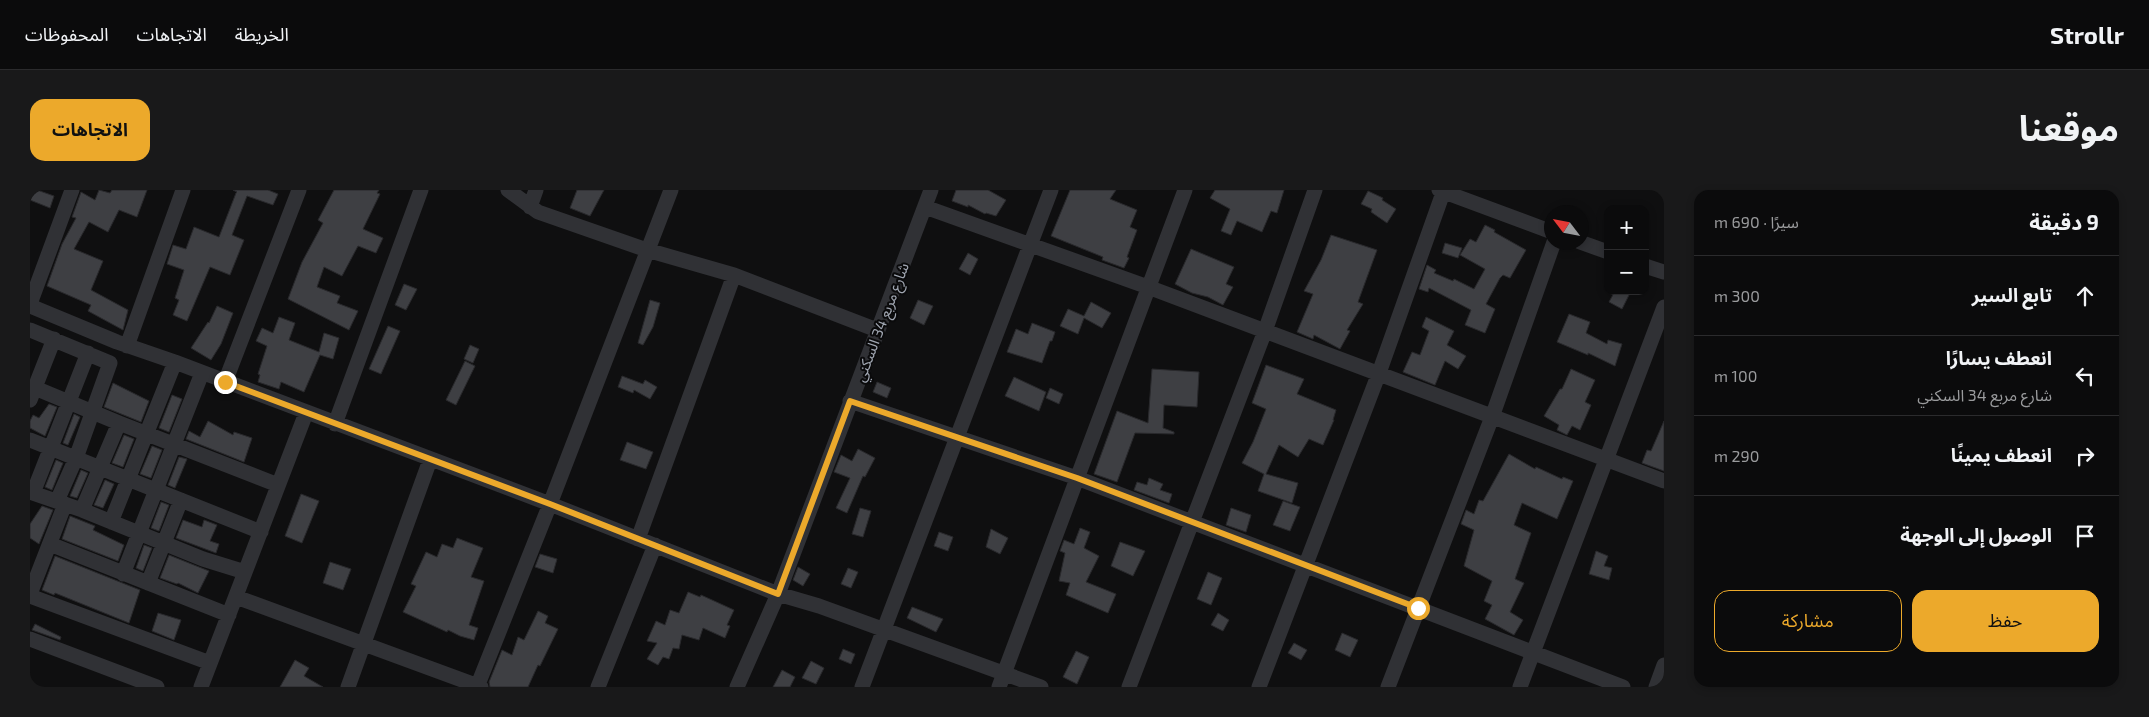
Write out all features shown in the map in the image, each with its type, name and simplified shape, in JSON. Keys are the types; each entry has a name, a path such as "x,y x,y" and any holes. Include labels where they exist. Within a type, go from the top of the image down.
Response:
{"street":[{"path":"72,190 30,305 127,346 175,362 550,504 778,594 884,629 1002,680 1041,687"},
{"path":"127,346 183,190"},
{"path":"225,382 299,190"},
{"path":"335,424 422,190"},
{"path":"508,190 530,208 647,250 734,275 878,330"},
{"path":"530,208 536,190"},
{"path":"236,597 365,643 479,687 671,190"},
{"name":"شارع مربع 34 السكني","path":"737,687 778,594 931,190"},
{"path":"862,687 1051,190"},
{"path":"1002,680 1185,190"},
{"path":"1129,687 1265,331 1315,190"},
{"path":"1259,687 1379,373 1442,191 1544,229"},
{"path":"925,207 1148,286 1664,481"},
{"path":"1589,245 1604,251"},
{"path":"1388,687 1492,417 1551,250"},
{"path":"1649,267 1664,272"},
{"path":"638,539 734,275"},
{"path":"1520,687 1664,307"},
{"path":"30,330 110,363 61,503 50,544 30,595 210,663"},
{"path":"54,339 32,394 69,402 119,424 278,485"},
{"path":"88,353 32,492 203,559 245,572"},
{"path":"111,522 175,362"},
{"path":"123,574 202,373"},
{"path":"850,401 1077,478 1623,687"},
{"path":"201,687 306,413"},
{"path":"82,510 119,424"},
{"path":"30,440 260,532"},
{"path":"348,687 430,460"},
{"path":"148,583 181,500"},
{"path":"50,544 229,615"},
{"path":"598,687 655,545"},
{"path":"30,639 157,687"},
{"path":"1656,687 1664,666"}],"building":[{"path":"30,190 37,190 54,196 50,208 30,200"},
{"path":"99,190 110,193 112,190 147,190 137,217 119,210 108,232 89,222 74,249 103,261 91,290 128,310 123,330 88,311 91,305 47,286 62,244 76,218 72,217 81,192 95,200"},
{"path":"233,190 268,190 278,194 273,205 247,196 232,235 244,240 230,275 210,267 187,321 173,315 179,300 175,298 184,270 167,264 173,245 186,249 194,227 219,237 237,192"},
{"path":"334,190 379,190 377,193 380,194 363,229 383,238 376,253 358,246 342,276 324,267 317,287 340,296 337,303 358,311 349,330 288,299 302,262 323,223 318,220"},
{"path":"577,190 604,190 590,216 570,208"},
{"path":"956,190 988,190 1006,200 996,216 985,214 968,205 968,207 952,201"},
{"path":"1070,190 1116,190 1110,199 1137,210 1130,227 1137,230 1124,268 1102,260 1103,257 1051,236"},
{"path":"1215,190 1284,190 1277,213 1271,211 1262,232 1237,221 1231,235 1221,231 1230,209 1210,198"},
{"path":"1368,191 1383,198 1382,200 1396,209 1387,223 1371,212 1372,209 1361,204"},
{"path":"1485,225 1526,250 1510,278 1503,275 1500,278 1486,304 1495,309 1485,333 1465,325 1471,310 1429,288 1428,292 1419,289 1427,265 1436,270 1434,273 1453,281 1454,279 1474,289 1485,269 1460,255 1470,239 1476,242"},
{"path":"1331,235 1377,250 1358,302 1363,304 1347,330 1350,331 1340,349 1314,335 1313,339 1297,332 1313,294 1304,291 1321,260"},
{"path":"1445,243 1462,248 1458,258 1442,253"},
{"path":"1191,249 1234,267 1226,284 1233,287 1223,305 1175,284"},
{"path":"968,253 978,259 970,275 959,269"},
{"path":"404,284 417,289 406,310 395,305"},
{"path":"1613,295 1629,295 1622,309 1609,302"},
{"path":"650,300 660,303 653,327 643,345 638,343"},
{"path":"918,300 933,306 924,325 910,318"},
{"path":"1091,302 1111,313 1102,328 1084,318 1078,334 1060,326 1068,309 1084,316"},
{"path":"217,306 233,313 221,344 211,360 191,348 209,323"},
{"path":"1569,314 1590,322 1586,333 1607,344 1608,340 1622,344 1615,366 1588,353 1588,355 1557,342"},
{"path":"279,317 295,323 289,340 319,352 324,333 339,338 333,359 320,355 304,392 281,382 279,389 258,382 260,375 258,374 267,346 256,341 262,328 273,333"},
{"path":"1426,317 1454,331 1447,345 1466,356 1458,369 1445,361 1435,385 1403,372 1412,352 1420,355 1429,331 1422,327"},
{"path":"1032,323 1055,332 1042,363 1007,352 1016,329 1028,334"},
{"path":"388,326 400,331 381,374 369,369"},
{"path":"470,345 479,349 473,363 464,359"},
{"path":"465,361 475,366 456,405 446,400"},
{"path":"1266,365 1304,379 1297,394 1336,410 1334,420 1323,445 1309,439 1298,457 1279,445 1266,474 1298,483 1292,503 1258,491 1264,474 1242,463 1253,442 1266,409 1252,403"},
{"path":"1152,369 1199,372 1197,407 1164,405 1163,428 1174,432 1174,434 1135,433 1117,482 1094,474 1117,411 1148,423"},
{"path":"1571,369 1595,380 1585,402 1591,405 1580,430 1572,426 1567,435 1557,430 1559,425 1544,416 1560,389 1562,389"},
{"path":"622,376 643,384 645,380 657,387 650,399 634,390 633,393 618,387"},
{"path":"1014,377 1046,392 1039,411 1005,396"},
{"path":"877,382 891,388 887,398 873,392"},
{"path":"113,383 149,401 141,422 104,407"},
{"path":"1050,388 1063,394 1059,404 1046,398"},
{"path":"172,395 182,399 169,432 159,428"},
{"path":"49,404 57,407 45,436 30,428 30,421 33,415 39,418"},
{"path":"74,414 80,417 68,445 63,443"},
{"path":"208,421 233,435 234,432 252,438 244,462 186,439 189,431 200,437"},
{"path":"1664,421 1664,471 1642,463 1647,450 1651,451"},
{"path":"124,435 134,439 123,467 112,463"},
{"path":"627,442 653,452 646,469 620,460"},
{"path":"152,446 162,450 151,478 140,474"},
{"path":"858,449 875,458 865,477 863,476 847,513 836,508 850,478 834,472 841,455 852,461"},
{"path":"1509,454 1535,469 1536,467 1562,479 1563,477 1573,481 1557,519 1522,503 1514,525 1531,533 1515,579 1524,583 1510,612 1523,620 1514,635 1485,619 1492,605 1484,601 1492,581 1464,566 1474,530 1461,524 1466,510 1474,514 1479,500 1483,501"},
{"path":"179,457 187,459 175,488 168,485"},
{"path":"56,460 63,463 52,490 45,487"},
{"path":"81,470 88,473 77,498 70,496"},
{"path":"1149,478 1163,484 1160,490 1172,494 1169,503 1134,490 1137,482 1147,485"},
{"path":"105,480 114,484 103,508 94,505"},
{"path":"301,494 319,501 302,543 285,536"},
{"path":"1283,501 1300,507 1290,531 1273,525"},
{"path":"161,502 169,505 159,531 151,528"},
{"path":"42,506 53,510 39,544 30,538 30,524"},
{"path":"860,508 871,511 863,537 852,534"},
{"path":"1231,508 1251,515 1246,532 1226,525"},
{"path":"70,516 95,526 93,530 124,545 118,561 62,539"},
{"path":"183,520 202,527 204,520 217,525 210,541 219,544 216,553 176,538"},
{"path":"1080,528 1090,532 1084,548 1099,556 1086,582 1116,594 1108,613 1066,595 1070,583 1059,581 1065,553 1060,551 1064,540 1074,544"},
{"path":"991,529 1008,538 1000,554 986,547"},
{"path":"939,532 953,537 948,551 934,546"},
{"path":"457,538 483,548 471,577 484,581 469,625 478,628 474,640 448,630 447,632 403,612 416,586 411,584 426,552 437,557 442,544 453,548"},
{"path":"1120,542 1145,551 1133,576 1111,566"},
{"path":"144,545 152,548 143,571 136,568"},
{"path":"1596,551 1608,556 1604,566 1612,568 1609,580 1589,574"},
{"path":"540,554 557,559 553,573 535,567"},
{"path":"169,555 209,571 198,593 178,583 160,578"},
{"path":"55,556 140,590 129,623 55,593 54,595 42,590"},
{"path":"330,562 351,569 343,590 323,583"},
{"path":"798,567 810,574 803,586 793,580"},
{"path":"848,568 858,572 851,588 841,584"},
{"path":"1208,572 1222,578 1211,605 1197,599"},
{"path":"688,592 700,597 701,595 734,610 727,625 730,626 725,638 703,628 699,640 682,635 679,649 673,648 669,659 663,657 658,665 647,659 657,643 647,641 656,621 665,625 670,610 679,613"},
{"path":"912,607 943,619 936,632 907,618"},
{"path":"538,611 548,616 545,623 558,629 528,687 490,687 489,682 502,650 512,655 518,637 524,640"},
{"path":"158,613 181,620 174,640 152,631"},
{"path":"1218,613 1229,620 1223,631 1211,625"},
{"path":"35,624 61,637 60,640 32,630"},
{"path":"1342,633 1358,640 1350,657 1335,650"},
{"path":"1294,643 1307,650 1301,660 1288,653"},
{"path":"843,649 855,654 851,664 839,659"},
{"path":"1076,651 1089,657 1077,684 1063,677"},
{"path":"295,660 309,668 304,676 323,687 280,687"},
{"path":"811,661 824,668 816,684 802,678"},
{"path":"782,670 795,677 790,687 773,687"}],"route":[{"path":"225,382 550,504 778,594 850,401 1077,478 1418,608"}]}
